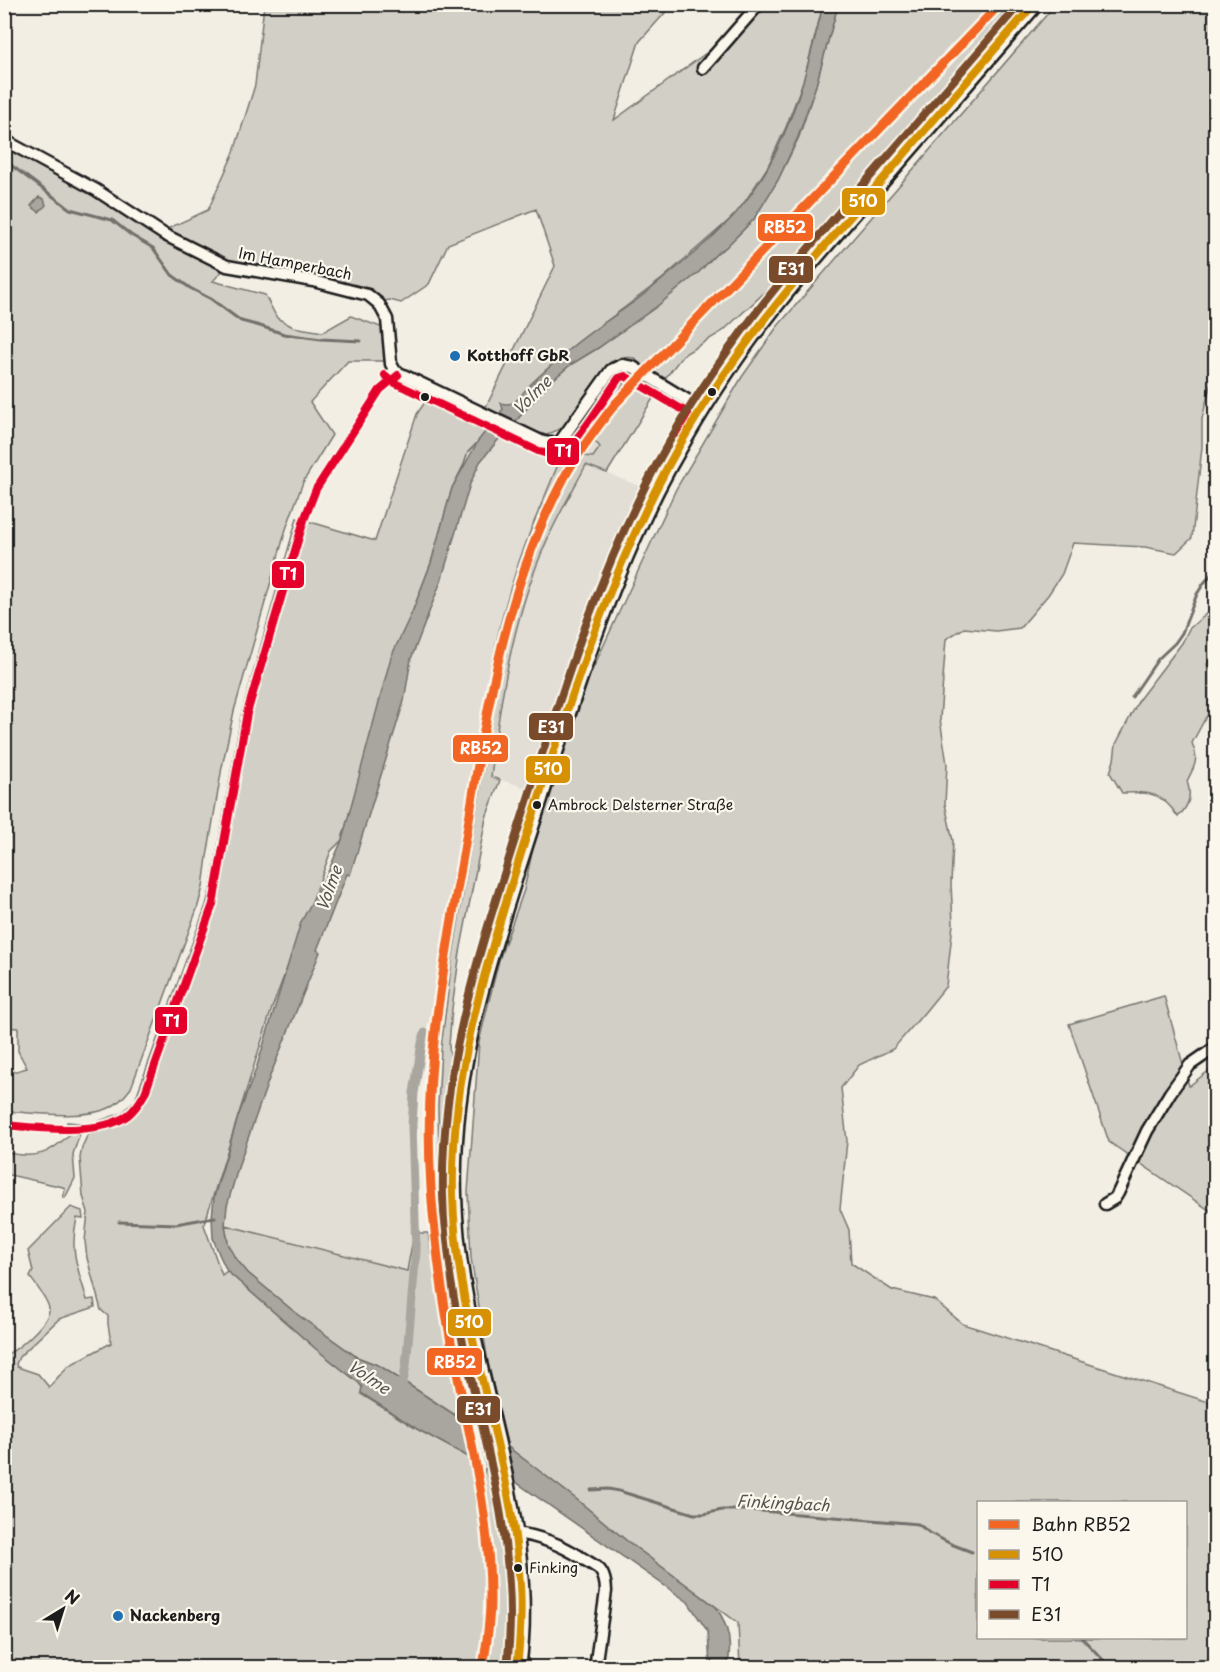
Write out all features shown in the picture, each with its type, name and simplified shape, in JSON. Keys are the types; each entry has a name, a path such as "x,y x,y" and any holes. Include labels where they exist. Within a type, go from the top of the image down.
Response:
{"main road":[{"path":"517,1668 522,1609 520,1568 505,1481 463,1291 454,1225 453,1140 459,1082 468,1036 488,960 589,651 638,527 668,466 735,357 771,309 1034,4"}],"street":[{"path":"703,68 759,4"},
{"name":"Im Hamperbach","path":"4,140 96,190 165,235 227,266 313,281 368,295 379,304 387,319 390,360 393,369 550,443 559,443 611,370 622,364 633,367 702,409"},
{"path":"1105,1204 1118,1194 1147,1131 1170,1093 1190,1065 1215,1047"},
{"path":"515,1533 532,1535 568,1549 598,1568 602,1574 606,1592 595,1668"}],"shaded area":[{"path":"264,5 672,5 639,42 614,120 717,45 757,5 823,5 804,79 786,127 767,168 735,215 662,279 570,349 468,452 452,488 431,563 413,610 342,840 331,851 272,1008 204,1225 222,1275 227,1271 316,1349 359,1383 362,1387 361,1394 471,1460 482,1538 485,1589 482,1641 477,1667 5,1667 4,1355 31,1336 48,1315 49,1309 44,1297 30,1277 33,1271 28,1251 71,1207 82,1211 83,1219 77,1218 74,1250 87,1300 94,1299 95,1307 59,1319 19,1357 16,1364 17,1367 38,1374 49,1387 68,1366 111,1343 108,1316 101,1310 87,1258 85,1241 88,1212 83,1196 80,1158 82,1147 91,1128 99,1121 122,1113 135,1100 206,905 241,715 297,518 375,541 417,414 431,393 482,415 555,266 536,209 448,244 429,284 401,303 384,301 374,292 362,287 278,269 227,266 213,281 265,295 277,318 293,327 323,332 351,316 386,329 386,361 348,361 310,402 332,435 303,482 286,529 234,711 222,767 203,887 197,909 131,1088 117,1103 100,1111 59,1115 5,1111 5,1074 27,1068 18,1051 18,1028 4,1027 5,134 99,187 167,229 208,210 234,152 255,85"},
{"path":"838,5 992,5 642,367 635,358 622,357 610,362 564,427 547,435 515,422 548,384 570,365 656,307 699,272 754,219 778,180 799,137"},
{"path":"992,5 1006,5 652,373 642,367"},
{"path":"1006,5 1021,5 963,67 776,282 723,331 683,355 664,380 652,373"},
{"path":"1055,5 1215,5 1215,30 1211,40 1216,58 1216,362 1202,419 1202,447 1192,538 1176,553 1145,547 1073,543 1062,574 1048,595 1020,628 996,631 964,628 946,639 940,719 947,764 945,804 953,841 951,884 953,924 946,986 893,1049 859,1065 841,1088 847,1141 840,1209 849,1230 851,1263 892,1290 934,1300 963,1324 1215,1404 1215,1667 740,1667 738,1623 627,1541 508,1447 489,1368 471,1258 468,1192 479,1042 499,960 524,890 533,848 590,675 676,489 742,377 777,327"},
{"path":"620,372 632,373 569,461 533,533 512,594 483,719 498,633 523,550 563,454 590,412"},
{"path":"632,373 644,381 594,440 600,446 593,457 583,456 580,461 552,511 527,579 499,677 452,961 440,1182 452,1290 471,1404 477,1425 463,1418 436,1286 428,1233 424,1129 426,1075 433,1008 417,1060 408,1112 409,1191 414,1233 407,1271 225,1225 227,1206 270,1076 320,952 317,950 347,874 350,874 403,701 411,659 441,581 470,483 480,462 508,428 563,454 514,575 495,641 485,706 499,641 517,576 545,507 577,448"},
{"path":"644,381 657,392 607,473 586,465 542,552 515,635 503,691 491,777 500,780 486,818 460,952 452,1008 449,1045 452,1079 445,1133 443,1182 440,1182 438,1107 441,1048 452,961 499,677 517,611 552,511 583,456 593,457 600,447 594,440"},
{"path":"586,465 647,489 619,547 589,621 531,789 491,777 504,679 521,613 542,552"},
{"path":"1207,613 1215,613 1215,650 1207,665 1215,675 1215,709 1206,717 1192,743 1196,759 1187,781 1188,800 1185,809 1178,817 1161,798 1154,795 1122,793 1110,773 1116,744 1140,698 1182,643 1189,629"},
{"path":"1164,996 1189,1086 1215,1066 1215,1214 1109,1142 1069,1024"},
{"path":"67,1122 79,1123 82,1128 73,1154 75,1178 65,1198 63,1198 65,1189 63,1187 5,1174 5,1152 35,1155 50,1150 73,1131 64,1127"},
{"path":"225,1225 407,1271 414,1233 428,1233 436,1286 463,1418 461,1419 380,1366 357,1357 298,1315 239,1263 228,1243"},
{"path":"446,1246 449,1246 484,1430 477,1425 471,1404"},
{"path":"471,1460 485,1468 483,1481 494,1547 495,1603 487,1667 477,1667 486,1604 484,1551"},
{"path":"485,1468 495,1475 509,1571 509,1642 505,1667 487,1667 494,1622 496,1577 494,1547 487,1508"}],"water":[{"name":"Volme","path":"823,5 838,5 816,85 798,137 778,180 754,219 699,272 656,307 570,365 548,384 480,462 470,484 441,581 411,659 404,701 350,875 347,874 317,950 320,952 270,1076 240,1161 227,1206 225,1225 228,1243 234,1256 248,1273 298,1315 357,1357 380,1366 508,1447 627,1541 716,1607 727,1629 730,1651 727,1667 710,1667 708,1632 688,1602 517,1483 417,1429 361,1393 362,1387 359,1383 316,1349 227,1271 213,1238 212,1217 214,1197 238,1117 256,1069 301,922 342,840 391,657 413,610 431,563 452,488 478,441 503,409 501,403 509,404 516,400 576,344 637,300 705,244 736,213 753,191 768,167 792,115"},
{"path":"39,197 44,199 46,205 39,212 31,206"}],"pier":[{"path":"463,1418 477,1425 485,1468 471,1460"}],"waterway":[{"path":"4,160 70,209 112,220 153,248 172,275 241,321 284,334 361,341"},
{"path":"1132,697 1158,659 1182,633 1197,594 1216,569"},
{"path":"401,1392 406,1366 416,1251 412,1125 414,1093 425,1033"},
{"path":"119,1222 176,1224 215,1217"},
{"name":"Finkingbach","path":"591,1490 619,1491 694,1514 722,1510 750,1510 918,1524 951,1544 972,1552"},
{"name":"Finkingbach","path":"1083,1639 1111,1668"}],"rail line":[{"name":"RB52","path":"483,1668 490,1610 487,1542 479,1482 444,1302 431,1186 430,1105 433,1051 445,959 480,754 499,660 525,567 564,478 588,440 616,403 1000,4"}],"transit line":[{"name":"E31","path":"507,1667 510,1605 504,1535 496,1486 453,1293 446,1244 443,1195 444,1148 455,1057 464,1012 502,880 562,692 597,596 637,503 682,419 731,347 783,278 1020,4"},
{"name":"510","path":"517,1668 521,1606 515,1536 507,1487 473,1342 464,1293 456,1245 453,1195 458,1105 465,1061 485,973 510,887 605,604 645,511 690,428 738,355 791,286 1034,4"},
{"name":"T1","path":"385,375 395,383 547,454 561,453 568,448 619,378 625,376 688,413 675,434"},
{"name":"T1","path":"4,1125 69,1129 102,1126 128,1115 145,1093 213,904 247,713 304,520 316,489 380,390 398,375"}],"place":[{"name":"Kotthoff GbR","path":"455,356"},
{"name":"Ambrock Delsterner Straße","path":"537,805"},
{"name":"Finking","path":"518,1568"},
{"name":"Nackenberg","path":"118,1616"}]}
